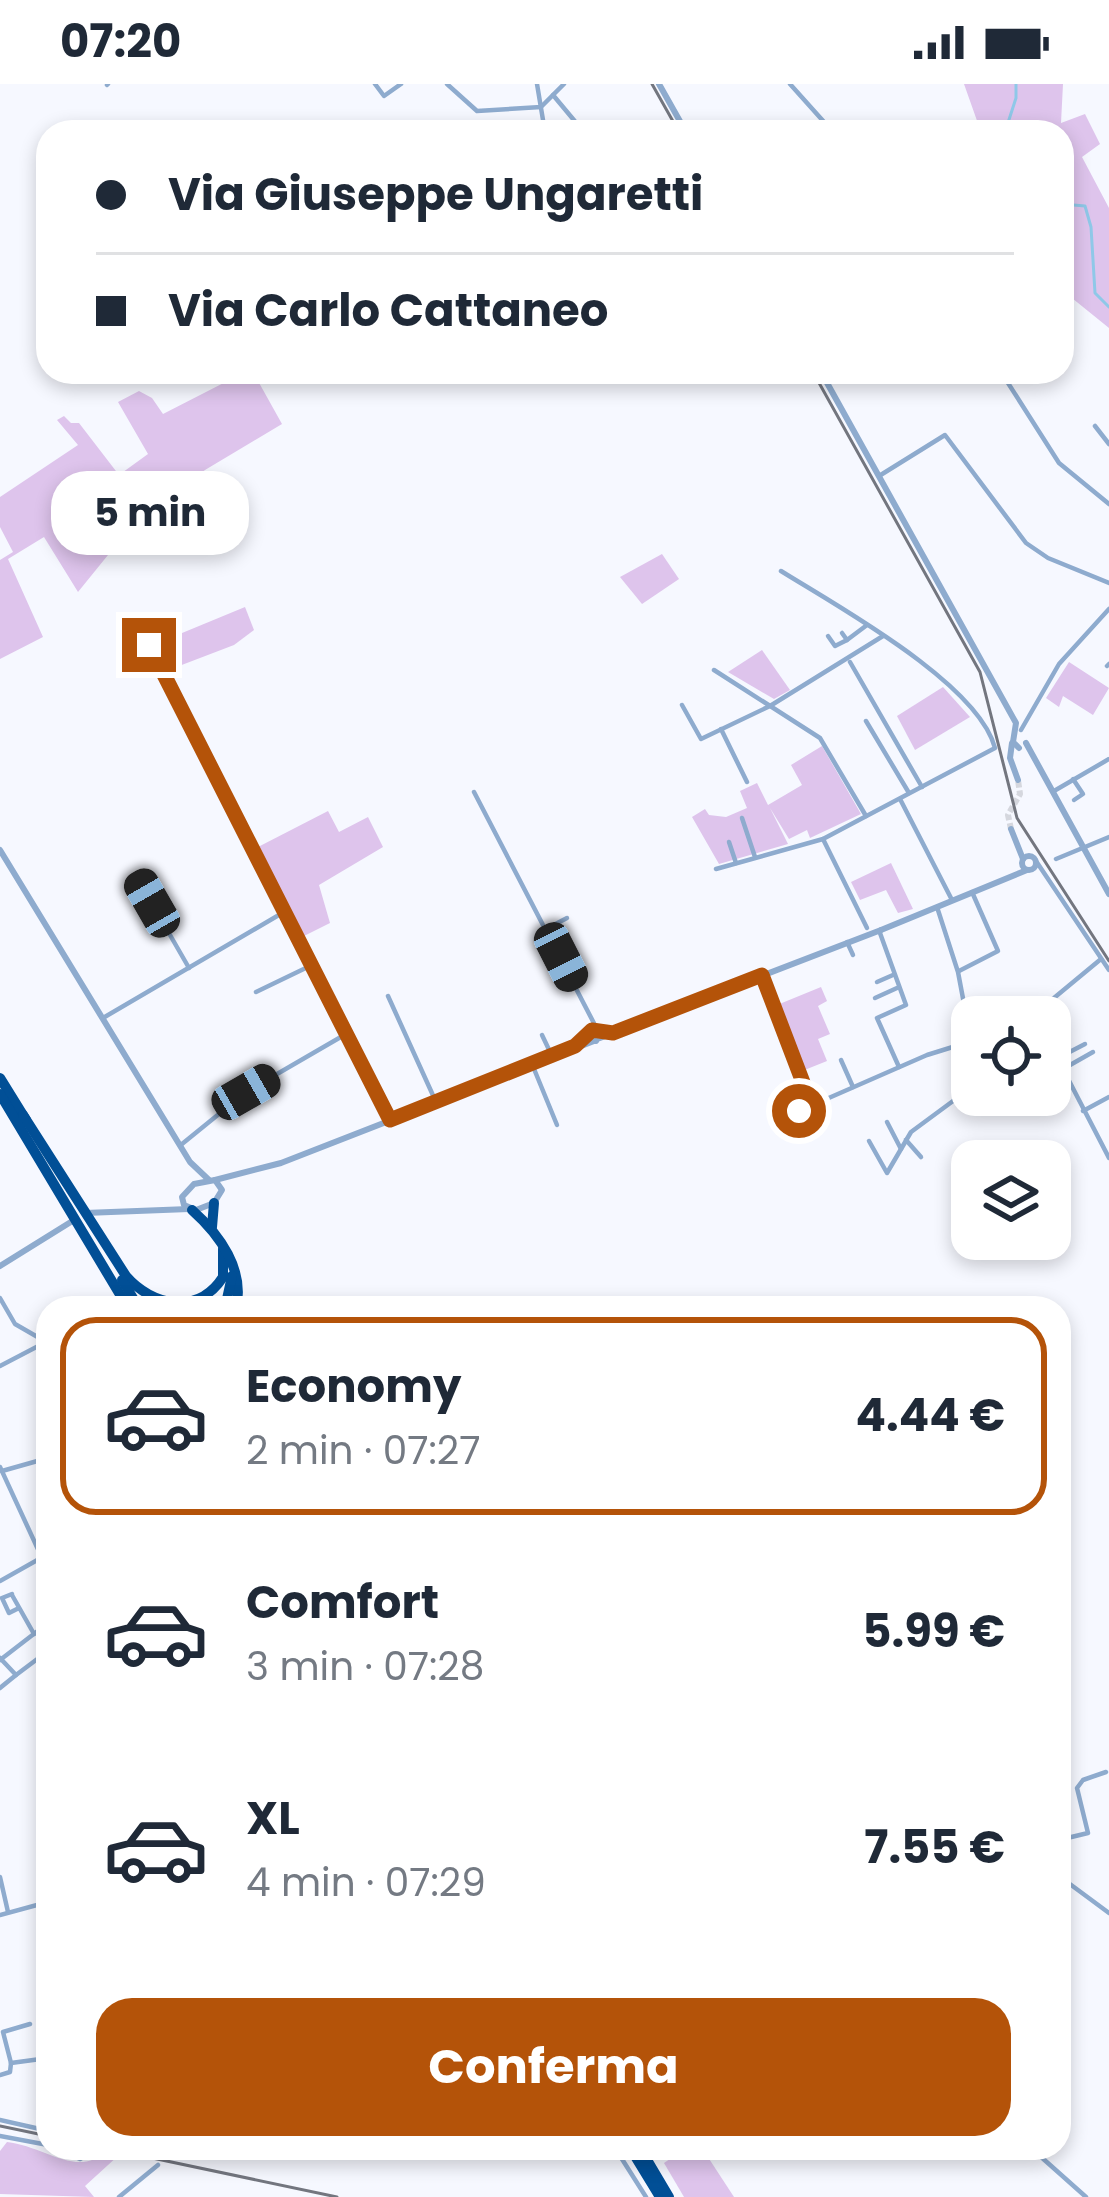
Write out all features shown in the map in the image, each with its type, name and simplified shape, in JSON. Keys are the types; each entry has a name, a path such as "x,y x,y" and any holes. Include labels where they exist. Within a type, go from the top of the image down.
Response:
{"highway":[{"path":"0,1078 131,1296"},
{"path":"0,1094 74,1204"},
{"path":"215,1235 210,1217 218,1198"},
{"path":"190,1210 225,1252 240,1280 238,1296"},
{"path":"88,1228 130,1281 154,1296"},
{"path":"88,1228 119,1296"},
{"path":"200,1296 216,1288 225,1272 225,1252"},
{"path":"225,1252 232,1282 228,1296"},
{"path":"638,2160 660,2197"},
{"path":"647,2160 669,2197"}],"street":[{"path":"375,84 384,96 401,84"},
{"path":"447,84 473,110 541,107 564,84"},
{"path":"536,84 543,120"},
{"path":"659,84 679,120"},
{"path":"790,84 822,120"},
{"path":"554,95 574,120"},
{"path":"828,384 1109,894"},
{"path":"1009,384 1059,463 1109,504"},
{"path":"1095,426 1109,444"},
{"path":"878,476 945,434 1026,543 1048,558 1109,583"},
{"path":"716,869 823,839 993,750 989,734 905,647 782,571"},
{"path":"1018,780 1010,756 1020,732 1059,664 1109,609"},
{"path":"827,636 835,646 867,626"},
{"path":"842,633 847,640"},
{"path":"682,705 701,739 770,706 883,636"},
{"path":"149,645 390,1120"},
{"path":"849,660 922,788"},
{"path":"714,670 820,738 866,816"},
{"path":"866,721 910,794"},
{"path":"722,729 746,782"},
{"path":"1054,791 1109,759"},
{"path":"1073,779 1083,794 1073,800"},
{"path":"474,793 592,1019 595,1035"},
{"path":"900,799 952,900"},
{"path":"742,818 755,857"},
{"path":"1011,829 1030,864 1109,970"},
{"path":"1067,855 1076,845 1076,835"},
{"path":"1056,859 1109,837"},
{"path":"823,839 906,1004 877,1018 899,1066"},
{"path":"729,842 736,863"},
{"path":"0,850 190,1162 212,1180 218,1198"},
{"path":"158,1208 186,1190 243,1176 390,1120 595,1035 613,1033 1017,874 1030,864"},
{"path":"139,881 189,968"},
{"path":"958,972 998,951 972,892"},
{"path":"937,906 963,996"},
{"path":"103,1018 285,911"},
{"path":"546,928 567,918"},
{"path":"847,942 853,955"},
{"path":"1057,996 1101,959"},
{"path":"256,992 312,965"},
{"path":"877,982 894,974"},
{"path":"762,975 812,1106"},
{"path":"875,998 898,987"},
{"path":"388,996 432,1103"},
{"path":"181,1145 246,1092 346,1034"},
{"path":"542,1035 552,1056"},
{"path":"1071,1051 1085,1044"},
{"path":"799,1111 951,1048"},
{"path":"1071,1064 1093,1052"},
{"path":"841,1060 853,1087"},
{"path":"532,1064 557,1125"},
{"path":"1071,1086 1106,1144 1109,1158"},
{"path":"1083,1111 1109,1096"},
{"path":"869,1141 887,1173 906,1140 951,1104"},
{"path":"886,1122 901,1149"},
{"path":"906,1140 921,1157"},
{"path":"190,1162 182,1201 190,1210"},
{"path":"0,1266 89,1211 190,1210 218,1198 243,1176"},
{"path":"0,1298 15,1324 36,1336"},
{"path":"0,1366 36,1348"},
{"path":"36,1461 1,1470 36,1538"},
{"path":"0,1581 36,1561"},
{"path":"16,1675 0,1659 34,1634 20,1608"},
{"path":"0,1688 36,1661"},
{"path":"1071,1837 1088,1833 1077,1788 1083,1780 1106,1772"},
{"path":"0,1877 8,1912"},
{"path":"1071,1885 1109,1912"},
{"path":"0,1915 36,1904"},
{"path":"0,2075 10,2072 11,2063 3,2032 30,2024"},
{"path":"11,2063 36,2060"},
{"path":"0,2120 36,2128"},
{"path":"0,2138 36,2143"},
{"path":"623,2160 646,2197"},
{"path":"1044,2160 1083,2196"},
{"path":"119,2197 158,2165"}],"shaded area":[{"path":"964,84 1063,84 1061,120 977,120"},
{"path":"1085,114 1100,144 1082,157 1109,208 1109,328 1074,300 1074,120 1069,120"},
{"path":"222,384 260,384 282,424 205,470 144,516 125,497 92,523 108,555 78,592 44,537 8,559 43,637 0,659 0,560 13,552 0,527 0,497 78,445 57,420 64,416 79,423 119,475 148,454 118,402 139,391 152,398 163,414"},
{"path":"662,554 679,579 642,604 620,577"},
{"path":"245,607 254,630 234,645 166,671 153,645"},
{"path":"762,650 790,690 774,699 728,672"},
{"path":"1069,662 1109,688 1093,715 1063,696 1059,707 1046,698"},
{"path":"943,687 970,717 915,750 897,716"},
{"path":"822,746 861,814 810,838 807,830 789,839 770,808 788,844 719,864 692,817 705,809 709,815 726,817 747,808 740,791 757,783 768,805 802,785 791,765"},
{"path":"328,811 339,832 368,817 383,847 319,885 330,923 302,937 258,847"},
{"path":"891,863 913,909 898,913 886,890 860,900 851,882"},
{"path":"821,987 827,1001 818,1006 830,1034 818,1039 827,1061 802,1071 777,1005"},
{"path":"7,2142 36,2150 36,2160 114,2160 85,2186 94,2197 0,2194 0,2151"},
{"path":"710,2160 734,2197 684,2197 664,2163"}],"waterway":[{"path":"1009,120 1016,84"},
{"path":"1074,205 1085,206 1095,293 1109,307"}],"tunnel":[{"path":"1011,829 1008,815 1020,794 1018,780"}],"railway":[{"path":"652,84 672,120"},
{"path":"820,384 980,672 1017,818 1109,961"},
{"path":"0,2126 36,2134"},
{"path":"162,2160 337,2197"}],"route":[{"path":"149,645 390,1120 575,1046 592,1030 613,1033 762,975 812,1106 799,1111"}]}
